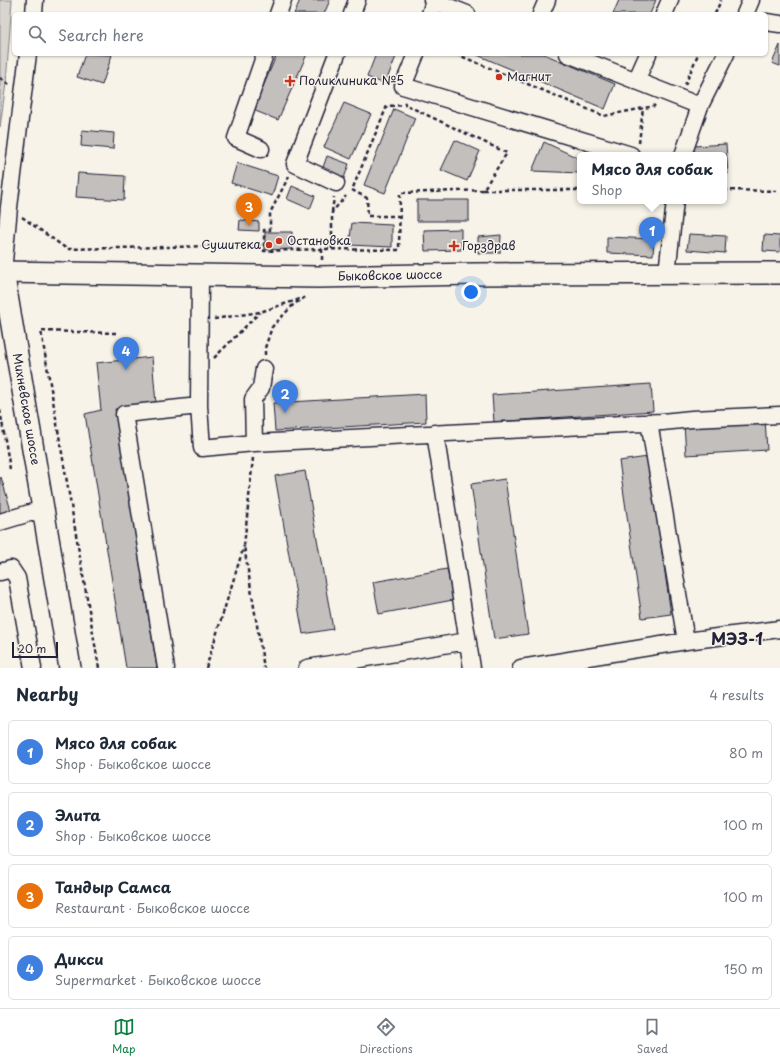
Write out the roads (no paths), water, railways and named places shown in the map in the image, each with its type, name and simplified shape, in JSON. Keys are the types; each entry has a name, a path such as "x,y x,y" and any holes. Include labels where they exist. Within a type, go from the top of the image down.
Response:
{"main road":[{"name":"Быковское шоссе","path":"2,272 322,277 475,274 780,273"},
{"name":"Михневское шоссе","path":"2,272 70,668"}],"street":[{"path":"34,12 35,0"},
{"path":"279,12 283,0"},
{"path":"353,12 357,0"},
{"path":"542,12 547,0"},
{"path":"665,12 670,0"},
{"path":"746,12 751,0"},
{"path":"433,4 460,12"},
{"path":"768,22 780,24"},
{"name":"Михневское шоссе","path":"2,272 28,56"},
{"path":"261,149 236,138 264,56"},
{"path":"336,56 295,164 336,183"},
{"path":"415,56 403,86 635,151"},
{"path":"573,56 700,106"},
{"path":"636,81 647,56"},
{"path":"684,152 700,106 725,56"},
{"path":"667,273 675,204"},
{"path":"200,275 199,406 202,448 254,443 780,415"},
{"path":"254,443 253,398 261,388 264,369"},
{"path":"166,668 124,414 199,406"},
{"path":"649,422 686,641"},
{"path":"435,433 472,668"},
{"path":"0,522 43,509"},
{"path":"0,572 11,568 17,578 33,668"},
{"path":"521,668 686,641 780,629"},
{"path":"307,668 467,641"}],"place":[{"name":"Магнит","path":"499,77"},
{"name":"Поликлиника №5","path":"290,81"},
{"name":"Тандыр Самса","path":"249,226"},
{"name":"Остановка","path":"279,241"},
{"name":"Сушитека","path":"269,245"},
{"name":"Горздрав","path":"454,246"},
{"name":"Мясо для собак","path":"652,250"},
{"name":"Дикси","path":"126,370"},
{"name":"Элита","path":"285,413"}],"district":[{"name":"МЭЗ-1","path":"737,639"}]}
